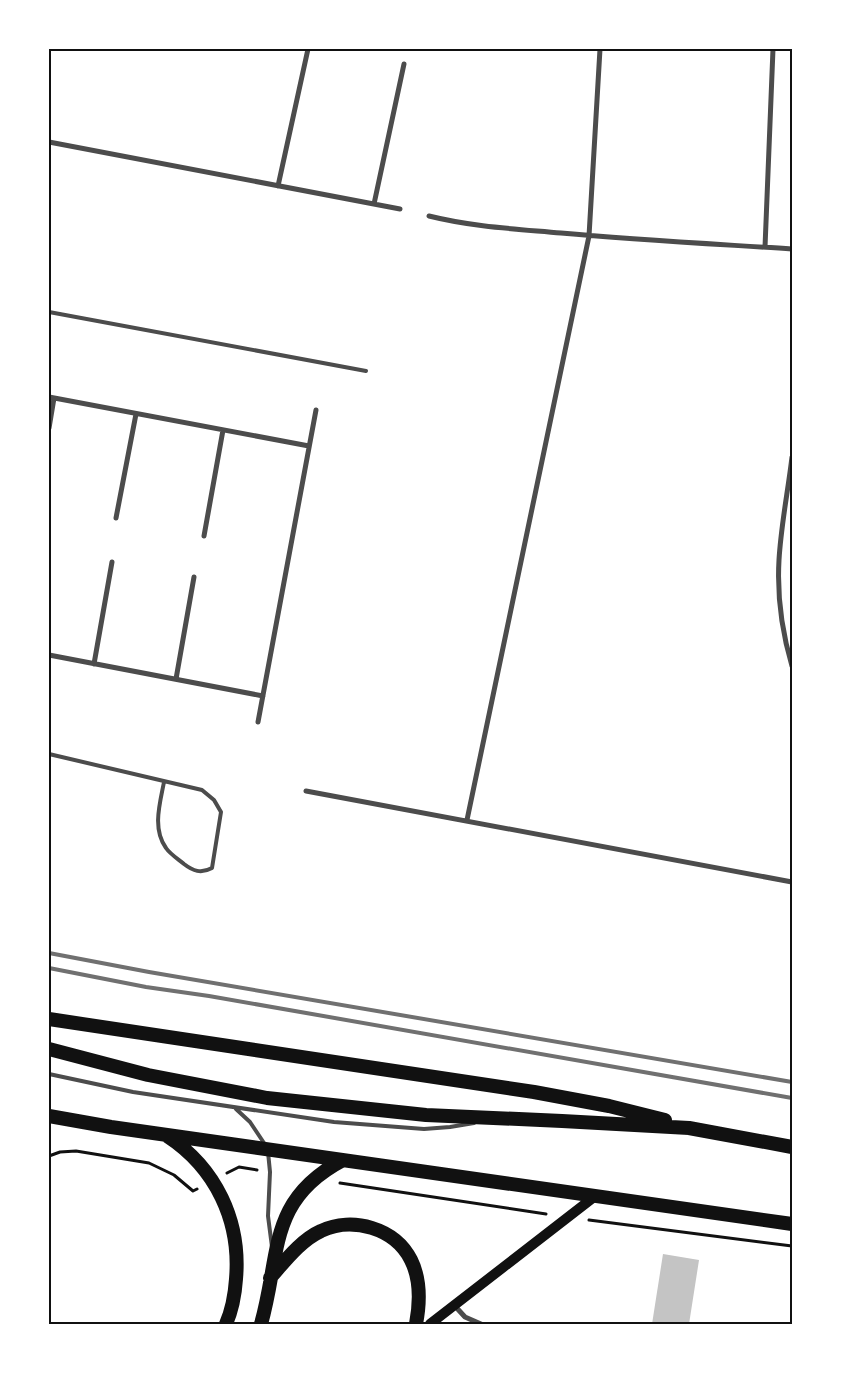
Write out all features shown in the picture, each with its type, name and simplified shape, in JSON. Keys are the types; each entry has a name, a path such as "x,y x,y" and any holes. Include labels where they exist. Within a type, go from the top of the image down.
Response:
{"highway":[{"path":"49,1019 534,1092 634,1111 689,1128 792,1147"},
{"path":"49,1049 148,1075 267,1098 426,1115 689,1128"},
{"path":"49,1116 164,1135 792,1224"},
{"path":"164,1135 179,1144 192,1156 212,1180 227,1208 236,1239 237,1256 233,1304 226,1324"},
{"path":"261,1324 267,1303 273,1257 283,1222 290,1206 313,1179 327,1168 343,1160"},
{"path":"270,1278 311,1237 321,1231 342,1225 373,1228 391,1238 406,1251 411,1260 419,1285 416,1324"}],"main road":[{"path":"430,1324 594,1197"}],"street":[{"path":"278,186 308,49"},
{"path":"467,820 589,236 600,49"},
{"path":"765,247 773,49"},
{"path":"374,204 404,64"},
{"path":"49,142 400,209"},
{"path":"430,216 461,224 589,236 792,249"},
{"path":"49,428 51,398 309,446"},
{"path":"258,722 316,410"},
{"path":"116,518 136,414"},
{"path":"204,536 223,430"},
{"path":"792,457 779,559 779,586 785,636 792,666"},
{"path":"94,664 112,562"},
{"path":"176,679 194,577"},
{"path":"49,655 263,696"},
{"path":"306,791 792,882"},
{"path":"454,1305 465,1317 481,1324"}],"lane":[{"path":"49,312 366,371"},
{"path":"49,754 202,790 214,800 221,812 212,868 205,872 192,870 166,848 158,831 159,810 164,782"},
{"path":"49,1074 133,1092 334,1122 424,1129 450,1128 506,1118"},
{"path":"234,1108 260,1134 268,1149 270,1172 268,1216 273,1257"}],"path":[{"path":"49,1156 60,1152 76,1150 149,1163 174,1175 194,1191 239,1167 270,1172"},
{"path":"313,1179 567,1218 792,1246"}],"building":[{"path":"663,1254 699,1260 689,1324 652,1324"}],"railway":[{"path":"49,953 149,972 792,1082"},
{"path":"49,968 146,987 209,996 792,1098"}]}
